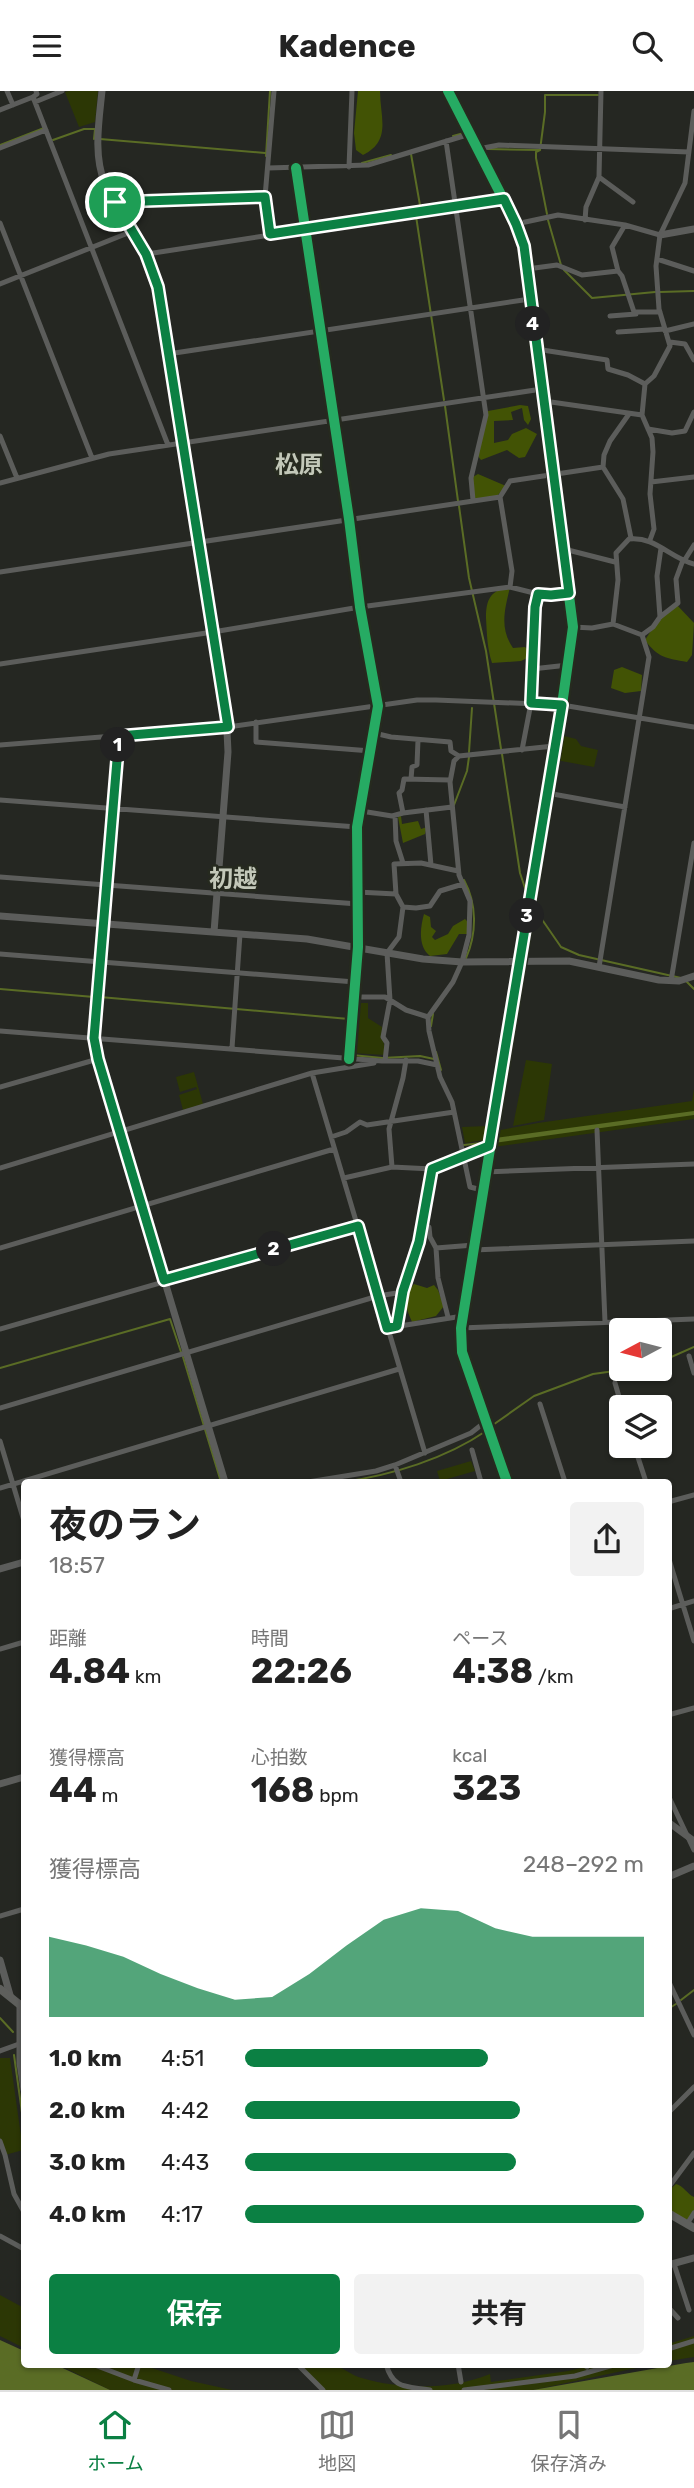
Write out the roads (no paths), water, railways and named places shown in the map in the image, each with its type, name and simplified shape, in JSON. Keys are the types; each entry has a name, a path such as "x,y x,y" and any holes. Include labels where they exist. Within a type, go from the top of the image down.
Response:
{"main road":[{"path":"0,1989 21,2005"},
{"path":"672,2215 691,2226"}],"street":[{"path":"7,91 13,105"},
{"path":"0,110 35,97 62,91"},
{"path":"102,91 98,152 105,183 146,254 158,287 228,727 214,932"},
{"path":"270,234 265,197 274,91"},
{"path":"349,167 352,91"},
{"path":"448,91 504,199 524,246 573,627 492,1135 487,1147 461,1328 462,1352 506,1479"},
{"path":"585,220 586,207 599,177 601,91"},
{"path":"35,97 169,445"},
{"path":"650,540 654,529 650,494 653,452 652,438 642,415 645,384 654,376 670,342 656,289 657,259 660,235 685,183 693,138 694,111"},
{"path":"0,148 46,130"},
{"path":"268,168 368,165 470,134"},
{"path":"446,141 486,415 471,478 473,500"},
{"path":"478,149 499,145 689,152"},
{"path":"296,168 360,607 378,706 357,827 358,947 349,1059"},
{"path":"599,177 633,202"},
{"path":"685,183 694,185"},
{"path":"115,202 265,197"},
{"path":"146,254 504,199"},
{"path":"516,224 558,215 625,225 660,235 694,229"},
{"path":"0,223 92,458"},
{"path":"625,225 612,247 618,271 636,314"},
{"path":"0,284 133,231"},
{"path":"657,259 694,271"},
{"path":"527,269 557,265 582,275 618,271"},
{"path":"168,354 530,299"},
{"path":"610,316 660,312"},
{"path":"618,332 665,330 694,324"},
{"path":"670,342 684,344 694,360"},
{"path":"536,349 607,360 608,369 645,384"},
{"path":"0,483 92,458 542,389"},
{"path":"544,401 642,415"},
{"path":"648,429 671,433 685,431 694,412"},
{"path":"629,414 610,442 604,455 603,467 623,499 631,538"},
{"path":"0,436 17,478"},
{"path":"510,587 512,571 500,497 510,481 603,467"},
{"path":"651,482 694,477"},
{"path":"0,572 500,497"},
{"path":"613,624 618,580 615,562 619,547 631,538 650,540 684,561 694,564"},
{"path":"642,635 678,603 676,579 694,545"},
{"path":"660,617 657,576 661,548"},
{"path":"564,549 615,562"},
{"path":"0,664 360,607 510,587 538,594 569,593"},
{"path":"522,750 531,703 533,631 538,594"},
{"path":"573,627 601,628 613,624 642,635"},
{"path":"599,967 649,657 642,635"},
{"path":"532,669 568,665"},
{"path":"0,745 228,727 436,700 562,705 694,727"},
{"path":"256,722 256,742 371,751"},
{"path":"374,733 450,742 451,751 459,756 554,746"},
{"path":"119,736 94,1038 98,1059 224,1479"},
{"path":"411,779 412,767 417,765 418,740"},
{"path":"459,756 454,761 450,780 458,871 470,901 469,935 453,982 428,1017 437,1065 454,1112 470,1187 482,1190"},
{"path":"403,813 399,793 404,779 450,780"},
{"path":"547,793 625,807"},
{"path":"0,800 357,827"},
{"path":"361,811 395,815 452,807"},
{"path":"426,810 431,865"},
{"path":"395,815 396,841 403,863"},
{"path":"671,981 694,843"},
{"path":"383,1061 387,1042 383,1037 390,1000 387,953 399,937 403,907 396,894 394,864 431,865 458,871"},
{"path":"0,877 358,904"},
{"path":"403,907 430,906 440,891 463,884"},
{"path":"357,892 396,894"},
{"path":"0,916 307,939 424,959 462,962 555,960 671,981 694,976"},
{"path":"232,1048 240,934"},
{"path":"0,954 355,982"},
{"path":"354,997 385,997 406,1010 428,1017"},
{"path":"0,1031 437,1065"},
{"path":"0,1087 98,1059"},
{"path":"0,1168 312,1073 383,1061"},
{"path":"392,1167 389,1129 406,1061"},
{"path":"312,1073 425,1453"},
{"path":"331,1136 346,1132 360,1122 367,1125 454,1112"},
{"path":"597,1130 605,1322"},
{"path":"461,1147 487,1147"},
{"path":"344,1178 392,1167 432,1169 487,1147"},
{"path":"0,1248 334,1149"},
{"path":"485,1172 694,1164"},
{"path":"397,1326 403,1291 422,1225 432,1169"},
{"path":"422,1225 429,1227 430,1237 436,1248 438,1278 448,1317"},
{"path":"0,1329 358,1226"},
{"path":"436,1248 602,1246 694,1241"},
{"path":"0,1408 378,1296 403,1291"},
{"path":"387,1328 463,1316"},
{"path":"461,1328 694,1319"},
{"path":"689,1356 694,1373"},
{"path":"29,1479 399,1369"},
{"path":"615,1383 618,1395"},
{"path":"540,1403 564,1479"},
{"path":"333,1479 396,1465 471,1433 485,1422"},
{"path":"0,1441 21,1512"},
{"path":"472,1450 480,1479"},
{"path":"639,1458 645,1479"},
{"path":"396,1465 400,1479"},
{"path":"0,1488 21,1481"},
{"path":"672,1501 694,1495"},
{"path":"0,1569 21,1563"},
{"path":"672,1569 694,1641"},
{"path":"672,1608 694,1601"},
{"path":"0,1649 21,1643"},
{"path":"672,1715 694,1708"},
{"path":"0,1784 21,1778"},
{"path":"672,1803 694,1850"},
{"path":"672,1825 691,1839"},
{"path":"672,1875 694,1866"},
{"path":"0,1916 21,1910"},
{"path":"0,1960 10,1995"},
{"path":"672,1988 694,2035"},
{"path":"21,2019 21,2062"},
{"path":"0,2051 19,2044"},
{"path":"672,2109 694,2087"},
{"path":"0,2141 14,2194 21,2207"},
{"path":"672,2183 694,2153"},
{"path":"691,2226 694,2213"},
{"path":"0,2237 21,2248"},
{"path":"672,2264 694,2258"},
{"path":"672,2267 689,2310"},
{"path":"672,2311 678,2318"},
{"path":"672,2348 694,2341"},
{"path":"102,2368 169,2390"},
{"path":"134,2380 138,2368"},
{"path":"301,2368 323,2390"},
{"path":"388,2368 391,2377 400,2386 429,2390"},
{"path":"459,2368 461,2382"},
{"path":"464,2390 575,2376 603,2368"}],"waterway":[{"path":"266,156 270,91"},
{"path":"547,214 536,158 536,152 540,150 545,95 598,95"},
{"path":"0,145 44,128"},
{"path":"53,140 84,129 95,129 94,139"},
{"path":"453,136 464,133"},
{"path":"100,139 265,153"},
{"path":"488,149 539,150"},
{"path":"411,154 421,211"},
{"path":"362,163 391,155"},
{"path":"416,216 444,400"},
{"path":"548,220 561,265"},
{"path":"564,270 592,298 655,292"},
{"path":"660,292 694,291"},
{"path":"445,406 458,501"},
{"path":"459,506 469,578 486,651 501,749"},
{"path":"469,752 472,708"},
{"path":"502,754 520,873 528,897"},
{"path":"454,805 467,771 469,757"},
{"path":"464,880 474,919 466,958"},
{"path":"532,905 561,947 579,955 681,978"},
{"path":"686,981 694,989"},
{"path":"0,989 94,997"},
{"path":"100,997 349,1019 347,1055"},
{"path":"431,1026 433,1014"},
{"path":"436,1052 441,1070"},
{"path":"352,1055 382,1058 420,1056 434,1059"},
{"path":"464,1145 489,1142"},
{"path":"0,1368 170,1319 181,1352"},
{"path":"672,1357 694,1347"},
{"path":"183,1357 220,1479"},
{"path":"490,1427 534,1396 593,1374 609,1372"},
{"path":"359,1479 436,1458 486,1431"},
{"path":"681,2000 694,1990"},
{"path":"672,2006 676,2004"},
{"path":"0,2018 13,2032"},
{"path":"14,2055 21,2105"}],"district":[{"name":"松原","path":"299,465"},
{"name":"初越","path":"233,879"}]}
